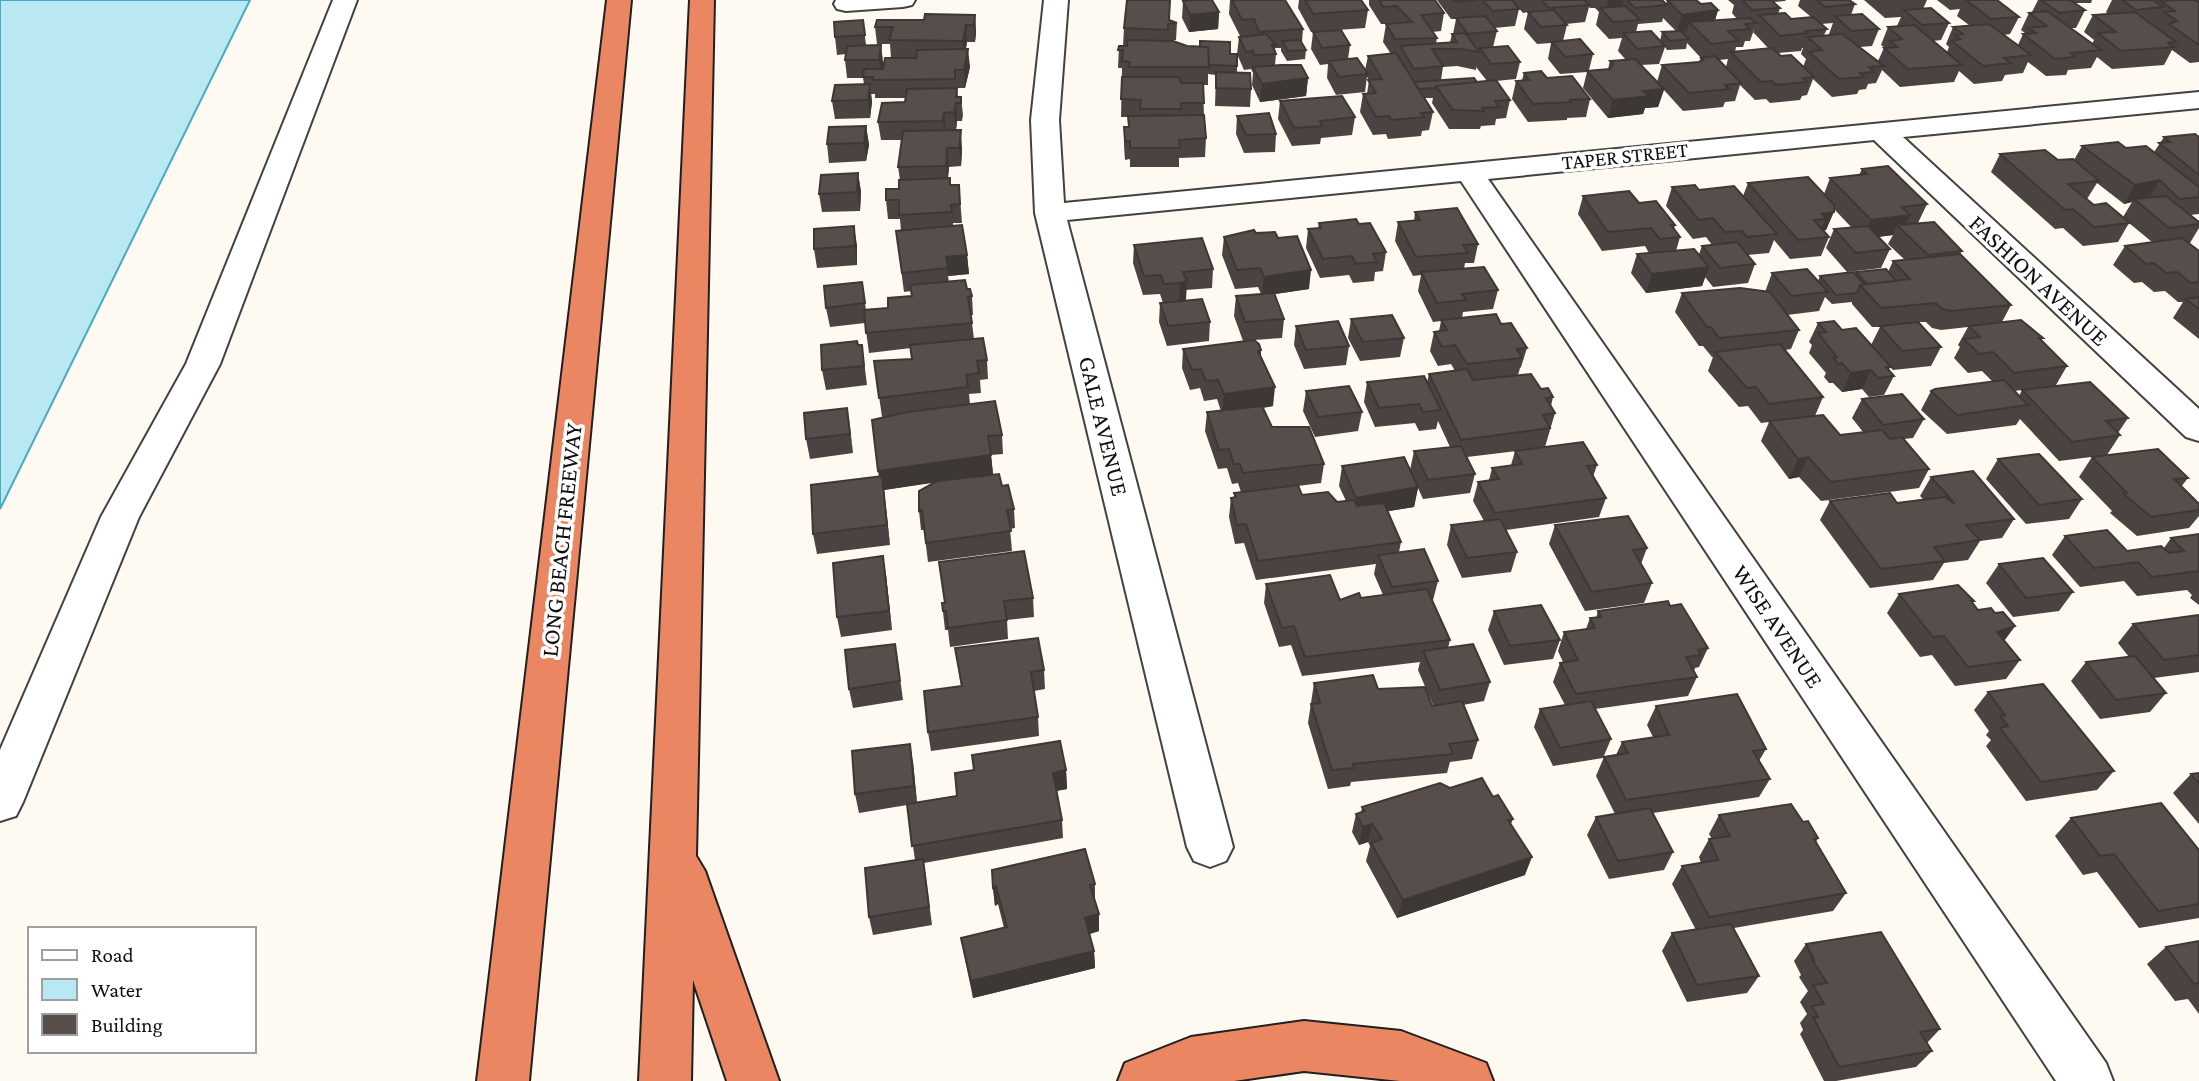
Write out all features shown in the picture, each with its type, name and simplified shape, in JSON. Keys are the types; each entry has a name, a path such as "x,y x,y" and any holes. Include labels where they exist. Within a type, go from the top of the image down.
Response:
{"highway":[{"name":"LONG BEACH FREEWAY","path":"503,1081 619,0"},
{"path":"665,1081 702,0"},
{"path":"673,850 753,1081"},
{"path":"1144,1081 1191,1062 1304,1046 1402,1056 1467,1081"}],"street":[{"path":"0,802 120,517 203,364 345,0"},
{"path":"846,4 903,0"},
{"name":"GALE AVENUE","path":"1056,0 1045,120 1050,213 1210,847"},
{"name":"TAPER STREET","path":"1050,213 2199,100"},
{"name":"FASHION AVENUE","path":"1880,131 2199,429"},
{"name":"WISE AVENUE","path":"1469,172 2087,1081"}],"water":[{"path":"0,0 250,0 0,509"}],"building":[{"path":"1127,0 1170,0 1169,20 1177,23 1168,24 1168,30 1124,28"},
{"path":"1212,0 1219,12 1190,15 1183,1"},
{"path":"1232,0 1285,0 1303,29 1259,32 1254,19 1242,20"},
{"path":"1305,0 1361,0 1368,10 1313,14"},
{"path":"1379,0 1435,0 1444,13 1421,15 1437,38 1395,39 1386,24 1412,22 1397,6 1383,7"},
{"path":"1483,0 1512,0 1519,9 1492,11"},
{"path":"1541,0 1584,0 1589,5 1549,8"},
{"path":"1627,0 1662,0 1667,5 1635,8"},
{"path":"1667,0 1696,0 1701,4 1711,3 1718,10 1682,15"},
{"path":"1742,0 1771,0 1780,8 1752,10"},
{"path":"1817,0 1849,0 1855,4 1825,7"},
{"path":"1966,0 1997,0 2019,17 1991,19"},
{"path":"2041,0 2070,0 2085,10 2059,13"},
{"path":"2122,0 2153,0 2163,7 2136,10"},
{"path":"2195,0 2199,3 2199,45 2169,24 2177,21 2164,12 2175,11 2160,1"},
{"path":"1626,6 1640,20 1613,22 1600,8"},
{"path":"1931,8 1949,23 1922,25 1904,10"},
{"path":"1554,10 1567,25 1541,27 1528,12"},
{"path":"2047,11 2101,50 2071,53 2075,57 2055,59 2023,34 2036,33 2028,28 2047,26 2029,13"},
{"path":"2135,12 2176,42 2168,43 2174,47 2121,51 2098,33 2116,32 2093,15"},
{"path":"1785,13 1791,19 1813,17 1827,29 1780,36 1759,15"},
{"path":"925,14 975,15 974,25 966,25 963,41 889,40 893,27 875,27 877,20 924,20"},
{"path":"1862,14 1879,29 1851,31 1835,16"},
{"path":"1485,16 1497,31 1468,34 1456,18"},
{"path":"1750,18 1756,23 1745,24 1749,29 1728,31 1738,41 1711,44 1689,22"},
{"path":"863,20 865,35 835,37 834,22"},
{"path":"1989,24 2031,55 2004,58 2011,63 1983,66 1952,41 1960,39 1955,35 1963,34 1953,27"},
{"path":"1914,25 1962,65 1908,69 1884,48 1897,47 1890,41 1902,39 1888,27"},
{"path":"1341,30 1350,45 1322,48 1313,32"},
{"path":"1651,31 1665,46 1637,49 1623,33"},
{"path":"1681,31 1689,39 1670,41 1662,32"},
{"path":"1465,33 1479,52 1432,49 1443,66 1414,69 1400,46 1457,42 1452,34"},
{"path":"1266,34 1276,45 1272,45 1276,54 1254,55 1253,51 1246,52 1239,37"},
{"path":"1842,34 1884,66 1869,67 1874,72 1860,73 1864,77 1839,79 1809,52 1822,50 1808,37"},
{"path":"1580,39 1593,54 1565,57 1552,42"},
{"path":"1127,40 1173,41 1187,46 1208,47 1209,67 1129,67 1130,62 1122,61 1123,50 1118,50 1119,46 1127,46"},
{"path":"1300,40 1306,50 1288,51 1282,41"},
{"path":"1200,41 1230,42 1230,54 1237,54 1237,66 1209,65 1208,47 1200,47"},
{"path":"881,45 879,60 845,60 847,46"},
{"path":"1508,46 1520,62 1491,64 1480,48"},
{"path":"1772,48 1781,56 1791,55 1814,77 1803,78 1807,82 1776,85 1772,81 1761,82 1731,52"},
{"path":"968,49 964,70 955,70 955,79 873,80 873,77 863,77 864,69 883,69 885,58 916,58 917,50"},
{"path":"1396,53 1433,112 1421,113 1424,117 1391,120 1389,116 1376,117 1363,94 1376,93 1368,80 1382,79 1368,56"},
{"path":"1715,56 1741,83 1725,85 1729,89 1689,93 1662,65 1699,62 1703,60 1701,58"},
{"path":"1357,58 1368,74 1339,77 1329,61"},
{"path":"1635,59 1664,89 1643,91 1649,96 1613,100 1587,71 1610,69 1613,64 1610,61"},
{"path":"1301,65 1308,78 1262,84 1253,67"},
{"path":"1541,71 1547,78 1572,76 1590,99 1533,104 1516,81 1529,80 1524,73"},
{"path":"1216,72 1250,73 1251,89 1216,88"},
{"path":"1122,77 1179,77 1181,83 1203,83 1204,103 1181,103 1181,109 1140,109 1141,100 1121,99"},
{"path":"1474,78 1477,82 1435,88 1418,89 1414,82"},
{"path":"1496,80 1510,100 1495,101 1499,107 1482,108 1484,111 1453,110 1436,86"},
{"path":"870,84 868,100 832,101 835,85"},
{"path":"957,88 956,97 961,97 961,103 956,103 954,112 944,113 943,121 878,122 882,103 905,102 907,89"},
{"path":"1342,96 1355,117 1320,121 1322,126 1294,128 1280,101"},
{"path":"1269,113 1276,134 1246,135 1237,116"},
{"path":"1204,115 1206,138 1179,140 1180,148 1130,148 1130,141 1125,141 1124,127 1129,127 1128,116"},
{"path":"866,126 864,143 827,144 829,127"},
{"path":"961,130 959,148 947,148 946,166 898,167 903,131"},
{"path":"2195,134 2199,137 2199,175 2159,143 2170,142 2164,137"},
{"path":"2118,142 2126,148 2146,146 2199,187 2199,197 2179,199 2160,180 2135,185 2082,146"},
{"path":"2045,150 2058,160 2073,159 2099,181 2068,184 2094,205 2106,203 2130,223 2094,227 2073,209 2065,210 2000,154"},
{"path":"1888,166 1927,204 1902,207 1910,215 1871,220 1830,178 1867,174 1862,169"},
{"path":"858,173 857,192 819,194 821,175"},
{"path":"1808,177 1834,205 1834,212 1822,214 1826,219 1814,220 1829,237 1798,240 1748,183"},
{"path":"950,178 950,185 959,185 960,204 951,205 952,212 899,215 899,200 886,200 886,189 899,189 899,180"},
{"path":"1695,185 1699,190 1734,186 1777,234 1747,237 1742,231 1725,232 1713,218 1699,220 1672,187"},
{"path":"1629,191 1639,203 1656,201 1675,225 1671,225 1680,237 1660,239 1651,228 1608,232 1583,196"},
{"path":"2166,196 2199,224 2169,228 2134,199"},
{"path":"1457,208 1478,244 1463,245 1468,253 1416,257 1398,222 1420,220 1415,212"},
{"path":"1356,219 1359,224 1370,223 1386,252 1373,254 1377,262 1356,264 1352,256 1323,259 1308,229 1321,228 1319,223"},
{"path":"1934,222 1962,251 1928,255 1897,225"},
{"path":"962,225 967,255 946,257 948,268 902,273 896,231"},
{"path":"854,226 855,246 814,249 814,229"},
{"path":"1868,226 1890,249 1856,253 1834,229"},
{"path":"1254,230 1256,233 1275,232 1278,238 1297,236 1311,270 1264,277 1260,268 1237,270 1224,237"},
{"path":"1202,238 1213,269 1183,272 1187,281 1180,283 1164,284 1161,275 1144,276 1134,245"},
{"path":"2182,238 2199,251 2199,282 2191,283 2177,272 2166,273 2154,263 2146,264 2125,246"},
{"path":"1737,242 1755,264 1720,268 1702,246"},
{"path":"1694,249 1709,267 1652,274 1637,254"},
{"path":"1960,254 2011,305 1951,311 1942,309 1936,303 1881,308 1860,285 1910,279 1893,261"},
{"path":"1484,267 1498,290 1462,294 1466,300 1437,303 1421,272"},
{"path":"1807,269 1828,292 1792,296 1772,273"},
{"path":"1886,269 1896,281 1867,284 1856,272"},
{"path":"1853,272 1864,284 1860,285 1857,293 1836,295 1820,276"},
{"path":"965,280 972,296 968,297 972,323 866,333 864,310 888,308 888,298 912,296 910,285"},
{"path":"862,282 865,303 826,308 824,286"},
{"path":"1740,288 1770,292 1799,330 1719,338 1711,327 1707,327 1682,293"},
{"path":"1274,293 1284,319 1245,322 1236,296"},
{"path":"2199,297 2199,309 2185,299"},
{"path":"1202,299 1210,322 1168,326 1160,303"},
{"path":"1496,314 1501,324 1511,323 1527,348 1517,349 1522,358 1467,364 1455,345 1442,347 1434,332 1447,330 1441,320"},
{"path":"1392,315 1404,338 1363,342 1351,319"},
{"path":"2021,320 2043,338 2039,338 2067,366 2014,373 1993,352 1979,354 1964,339 1980,337 1969,326"},
{"path":"1338,321 1349,346 1306,350 1296,326"},
{"path":"1834,321 1842,330 1856,328 1891,367 1886,367 1894,376 1878,378 1871,370 1851,373 1842,363 1838,364 1833,357 1837,357 1818,333 1826,332 1818,323"},
{"path":"1918,322 1941,347 1902,351 1880,326"},
{"path":"983,338 987,360 977,361 979,373 966,375 968,387 879,398 874,361 912,359 910,345"},
{"path":"1254,340 1259,344 1261,350 1258,351 1275,387 1224,394 1218,380 1206,381 1201,369 1192,370 1183,349"},
{"path":"857,341 858,345 862,345 864,366 822,370 821,345"},
{"path":"1780,344 1823,397 1769,404 1756,387 1747,388 1715,352"},
{"path":"1467,369 1473,380 1531,374 1541,389 1548,388 1553,397 1546,398 1555,413 1543,415 1550,428 1461,440 1429,374"},
{"path":"1424,376 1441,410 1423,412 1419,404 1379,408 1367,382"},
{"path":"2004,380 2028,405 1957,415 1931,391 1935,389"},
{"path":"2090,382 2128,418 2106,421 2120,435 2072,442 2022,390"},
{"path":"1349,386 1362,412 1318,417 1306,391"},
{"path":"1902,394 1924,419 1883,425 1862,399"},
{"path":"995,401 1002,435 988,436 991,455 878,471 872,420 907,412"},
{"path":"1262,406 1272,427 1309,427 1324,464 1243,473 1240,464 1234,464 1229,449 1219,450 1207,412"},
{"path":"847,408 850,434 806,439 804,413"},
{"path":"1823,415 1840,435 1882,430 1890,439 1902,437 1929,469 1831,482 1808,457 1798,459 1769,421"},
{"path":"1583,442 1597,465 1587,466 1606,498 1495,513 1478,482 1499,479 1492,468 1522,464 1515,451"},
{"path":"1461,446 1475,474 1428,480 1414,451"},
{"path":"2158,449 2188,478 2174,479 2199,504 2199,510 2151,517 2124,494 2127,493 2092,457"},
{"path":"2039,454 2082,499 2039,505 1998,459"},
{"path":"1404,457 1418,487 1356,498 1342,466"},
{"path":"1973,471 2014,519 1966,525 1980,540 1934,547 1945,561 1881,569 1830,501 1890,493 1897,503 1945,497 1955,504 1931,477"},
{"path":"999,474 1002,486 1008,485 1014,509 1007,510 1011,531 926,543 922,510 919,511 919,491 937,481"},
{"path":"882,476 887,525 813,534 811,485"},
{"path":"1298,485 1302,495 1328,492 1337,502 1354,500 1357,506 1384,503 1401,542 1258,561 1246,524 1237,525 1231,498 1236,497 1234,493"},
{"path":"1628,516 1647,548 1633,550 1652,583 1592,592 1555,525"},
{"path":"1500,519 1517,552 1467,558 1451,525"},
{"path":"2107,530 2127,551 2161,546 2169,553 2184,551 2171,538 2199,534 2199,571 2152,577 2138,562 2094,568 2065,536"},
{"path":"1424,549 1438,581 1392,587 1378,555"},
{"path":"1024,551 1033,598 1004,601 1007,620 948,628 946,611 943,611 942,603 945,603 939,562"},
{"path":"883,556 889,611 837,617 833,563"},
{"path":"2043,558 2073,592 2026,598 1999,564"},
{"path":"1330,575 1340,600 1359,593 1361,598 1427,589 1450,640 1305,657 1294,626 1282,628 1266,584"},
{"path":"1958,585 1974,601 1971,601 1978,610 1991,608 1995,613 2003,612 2015,626 1997,632 2020,660 1968,667 1944,636 1933,637 1899,594"},
{"path":"1668,601 1670,606 1681,604 1708,648 1698,650 1701,655 1686,657 1697,677 1576,694 1560,663 1578,660 1564,632 1595,628 1590,618 1601,617 1598,611"},
{"path":"1541,605 1560,640 1510,646 1494,611"},
{"path":"2198,615 2199,655 2164,660 2133,624"},
{"path":"1038,638 1044,670 1031,672 1038,717 928,732 924,691 962,686 955,648"},
{"path":"895,644 900,681 849,689 845,650"},
{"path":"1473,644 1490,682 1440,690 1423,651"},
{"path":"2135,656 2166,693 2116,700 2086,662"},
{"path":"1373,675 1378,689 1425,687 1432,706 1462,701 1478,740 1449,744 1453,754 1353,764 1354,768 1332,770 1311,704 1320,703 1314,683"},
{"path":"2043,684 2114,771 2041,782 2000,728 2008,726 2000,716 2005,715 1988,692"},
{"path":"1737,694 1766,749 1753,751 1770,779 1626,800 1604,757 1628,753 1622,742 1669,735 1656,706"},
{"path":"1591,701 1611,739 1560,748 1540,709"},
{"path":"1060,741 1066,770 1053,773 1062,820 912,846 907,804 957,796 955,773 974,770 972,755"},
{"path":"910,744 914,786 855,794 852,751"},
{"path":"2199,773 2199,784 2191,774"},
{"path":"1482,778 1493,797 1498,795 1513,819 1508,820 1532,857 1403,900 1371,843 1382,839 1372,824 1363,827 1356,814 1365,811 1362,807 1440,783 1450,788"},
{"path":"2161,803 2199,850 2199,904 2158,911 2114,854 2100,856 2071,818"},
{"path":"1791,804 1803,822 1808,821 1818,838 1814,839 1846,893 1709,917 1682,866 1718,860 1709,839 1730,836 1719,815"},
{"path":"1650,808 1673,852 1618,861 1596,817"},
{"path":"1085,849 1095,884 1090,885 1099,914 1085,918 1094,951 971,981 961,938 1007,927 996,886 993,888 992,870"},
{"path":"923,859 929,907 869,917 865,868"},
{"path":"1731,924 1759,976 1697,985 1672,933"},
{"path":"1881,932 1940,1029 1920,1032 1932,1051 1839,1067 1813,1017 1818,1017 1812,1006 1824,1004 1813,985 1827,983 1812,960 1806,944"},
{"path":"2199,941 2199,983 2194,984 2166,947"}]}
